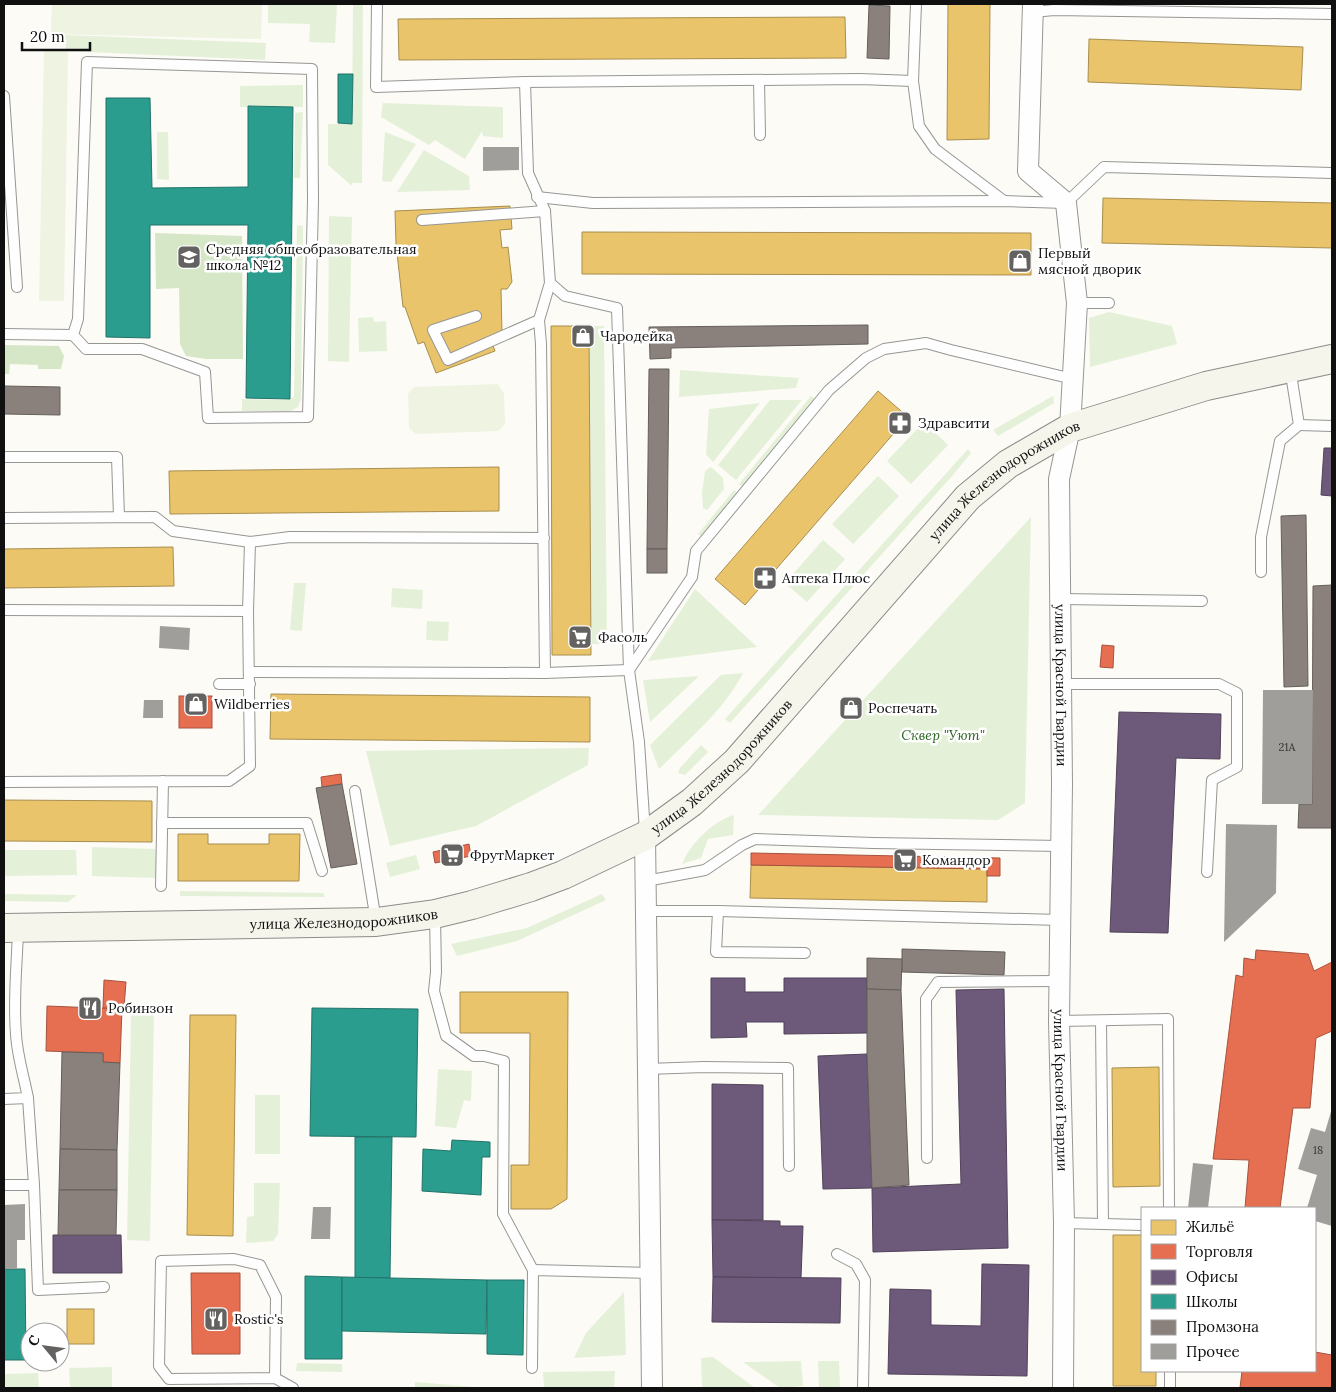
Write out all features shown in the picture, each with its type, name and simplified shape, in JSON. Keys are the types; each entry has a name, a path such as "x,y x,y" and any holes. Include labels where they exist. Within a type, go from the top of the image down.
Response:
{"street":[{"path":"1033,8 1028,171 1066,203"},
{"name":"улица Красной Гвардии","path":"1063,1388 1064,1223 1059,1021 1062,784 1059,479 1070,428 1077,303 1066,203"},
{"name":"улица Железнодорожников","path":"11,928 376,922 435,914 472,905 563,875 645,836 692,802 737,761 968,497 1008,464 1070,428 1206,386 1332,359"},
{"path":"645,836 652,1388"}],"lane":[{"path":"376,4 376,87 525,82 860,79 914,81"},
{"path":"916,4 914,81 919,126 935,149 1004,201"},
{"path":"1033,8 1054,10 1332,14"},
{"path":"4,334 73,335 86,349 142,349 205,372 208,418 308,417 313,201 312,69 87,62 78,319 73,335"},
{"path":"758,80 760,134"},
{"path":"525,82 528,173 537,197 545,211 550,283 539,320 545,673"},
{"path":"4,96 17,287"},
{"path":"537,197 593,203 1004,201 1066,203 1104,167 1332,173"},
{"path":"422,220 545,211"},
{"path":"550,283 565,296 617,308 629,670 639,742 645,836"},
{"path":"1077,303 1109,303"},
{"path":"476,316 433,330 448,360 539,320"},
{"path":"629,670 692,577 696,551 829,390 866,358 884,349 926,343 1074,378"},
{"path":"1290,367 1299,426"},
{"path":"1261,572 1261,537 1280,441 1299,426 1332,426"},
{"path":"4,457 117,458 119,517"},
{"path":"4,518 155,517 174,531 250,542 298,537 544,538"},
{"path":"4,782 229,781 250,766 248,611 250,542"},
{"path":"1061,599 1202,600"},
{"path":"4,610 248,611"},
{"path":"250,672 545,673 629,670"},
{"path":"218,684 250,684"},
{"path":"1060,684 1219,684 1237,693 1237,767 1212,780 1207,872"},
{"path":"161,886 163,781"},
{"path":"354,791 376,922"},
{"path":"162,823 307,823 322,871"},
{"path":"646,881 705,870 742,845 755,839 1060,846"},
{"path":"646,911 718,911 1059,920"},
{"path":"718,911 716,952 805,953"},
{"path":"435,914 436,972 434,991 446,1036 474,1056 504,1060 503,1214 534,1270 532,1368"},
{"path":"11,928 17,973 14,995 16,1036 28,1098 38,1290 104,1287"},
{"path":"927,1158 926,1000 938,982 1059,981"},
{"path":"1059,1021 1168,1019 1169,1207"},
{"path":"1101,1021 1103,1223"},
{"path":"4,1036 16,1036"},
{"path":"647,1069 704,1067 788,1068 788,1166"},
{"path":"4,1099 28,1098"},
{"path":"4,1185 34,1185"},
{"path":"1064,1223 1141,1225"},
{"path":"837,1254 856,1264 865,1280 863,1388"},
{"path":"275,1378 276,1297 260,1265 234,1259 161,1261 160,1366 169,1379 275,1378 293,1388"},
{"path":"534,1270 652,1273"},
{"path":"1170,1372 1170,1388"}],"green space":[{"path":"52,4 262,4 261,39 51,34"},
{"path":"268,4 337,4 335,43 309,42 310,24 268,23"},
{"path":"353,4 363,4 362,183 352,183 352,186 328,165 328,124 352,124"},
{"path":"65,35 266,43 265,60 66,51"},
{"path":"44,51 68,51 64,301 39,301"},
{"path":"303,85 303,107 240,107 240,86"},
{"path":"383,103 503,107 503,138 483,136 482,131 465,159 435,140 429,145 381,117"},
{"path":"303,112 300,178 294,178 295,113"},
{"path":"157,132 168,132 169,180 157,179"},
{"path":"385,132 416,144 391,182 382,181"},
{"path":"424,150 469,176 470,190 397,192"},
{"path":"329,216 352,217 349,362 328,361"},
{"path":"297,225 303,226 301,399 298,407 291,411 242,411 242,399 286,400 294,397"},
{"path":"155,233 242,236 243,359 206,359 186,356 180,344 179,288 156,289"},
{"path":"1109,312 1172,326 1177,344 1090,367 1089,318"},
{"path":"373,317 374,322 386,321 387,351 359,352 358,318"},
{"path":"589,326 604,326 607,644 591,644"},
{"path":"4,345 59,346 64,356 61,369 38,369 38,365 10,364 9,374 4,374"},
{"path":"680,370 799,378 796,388 679,397"},
{"path":"498,384 504,394 505,424 498,431 416,434 409,428 408,394 414,387"},
{"path":"811,396 816,400 744,488 739,484"},
{"path":"1053,396 1054,403 998,436 993,430"},
{"path":"770,400 802,400 736,480 718,465"},
{"path":"760,403 713,462 706,454 709,409"},
{"path":"924,422 948,445 911,484 887,461"},
{"path":"968,449 971,453 953,475 730,723 725,719"},
{"path":"711,467 723,478 724,489 707,510 703,508 702,493 705,471"},
{"path":"878,476 899,496 853,544 832,524"},
{"path":"734,490 739,494 704,539 698,534"},
{"name":"Сквер \"Уют\"","path":"1031,517 1025,803 998,820 758,815"},
{"path":"823,540 845,559 807,602 785,583"},
{"path":"294,583 306,583 302,631 290,630"},
{"path":"392,588 423,590 422,609 391,607"},
{"path":"695,589 757,647 648,661"},
{"path":"427,621 449,622 448,641 426,640"},
{"path":"743,673 716,712 659,769 650,745 721,675"},
{"path":"699,676 650,722 643,680"},
{"path":"701,745 708,752 685,775 678,773 680,768"},
{"path":"589,748 588,765 476,826 390,846 366,751"},
{"path":"734,815 733,835 708,839 701,858 682,864 696,841 703,834 718,822"},
{"path":"92,847 157,849 157,878 92,876"},
{"path":"4,850 76,850 77,875 4,876"},
{"path":"416,855 420,869 390,877 386,863"},
{"path":"180,891 323,893 325,897 180,896"},
{"path":"4,894 77,895 68,902 4,901"},
{"path":"602,894 606,900 517,941 457,956 451,944 527,928"},
{"path":"131,1015 154,1015 150,1241 127,1240"},
{"path":"438,1069 472,1071 471,1101 464,1100 456,1128 435,1126"},
{"path":"255,1095 280,1095 280,1154 255,1154"},
{"path":"254,1183 280,1183 278,1234 273,1241 246,1243 247,1217 254,1216"},
{"path":"624,1292 626,1355 574,1358 586,1333"},
{"path":"713,1357 755,1388 702,1388 701,1358"},
{"path":"801,1361 803,1386 780,1388 743,1362"},
{"path":"818,1361 839,1361 840,1388 819,1388"},
{"path":"297,1363 342,1364 342,1372 296,1371"},
{"path":"112,1367 112,1388 70,1388 70,1368"},
{"path":"615,1371 614,1387 544,1387 543,1372"},
{"path":"38,1373 39,1388 4,1388 4,1374"},
{"path":"415,1382 475,1387 476,1388 415,1388"}],"building: Жильё":[{"path":"948,4 990,4 989,139 947,140"},
{"path":"845,17 846,58 399,60 398,19"},
{"path":"1089,39 1303,47 1301,90 1088,82"},
{"path":"1103,198 1332,203 1332,248 1102,243"},
{"path":"510,206 512,229 500,230 502,248 508,247 512,282 507,289 501,289 502,333 490,338 495,351 436,373 424,342 418,344 405,307 403,307 396,244 395,211"},
{"path":"582,232 1031,233 1031,275 582,274"},
{"path":"551,326 589,326 591,655 552,655"},
{"path":"878,391 908,417 745,605 715,579"},
{"path":"499,467 499,511 170,514 169,471"},
{"path":"173,547 174,586 4,588 4,549"},
{"path":"271,694 590,697 590,742 270,739"},
{"path":"4,800 152,801 152,842 4,841"},
{"path":"178,834 208,834 208,844 269,844 269,834 300,834 299,881 178,881"},
{"path":"751,865 987,869 987,902 750,898"},
{"path":"460,992 568,992 567,1199 551,1209 511,1209 511,1165 529,1165 530,1033 460,1033"},
{"path":"190,1015 236,1015 233,1236 187,1235"},
{"path":"1159,1067 1160,1186 1113,1187 1112,1068"},
{"path":"1113,1235 1141,1235 1141,1372 1156,1372 1156,1386 1113,1386"},
{"path":"67,1309 94,1309 94,1344 70,1344 70,1322 67,1322"}],"building: Торговля":[{"path":"1102,645 1114,646 1113,668 1100,667"},
{"name":"Wildberries","path":"179,696 212,696 212,728 179,728"},
{"path":"341,774 342,784 322,787 321,777"},
{"name":"ФрутМаркет","path":"469,844 471,856 435,863 433,852"},
{"path":"751,853 1000,858 1000,876 987,876 987,869 751,865"},
{"path":"1256,950 1308,954 1314,971 1332,962 1332,1031 1316,1038 1310,1108 1293,1108 1280,1207 1245,1207 1249,1160 1213,1159 1236,975 1243,977 1244,958 1255,960"},
{"path":"104,980 126,982 124,1008 103,1008"},
{"path":"47,1006 122,1009 120,1063 103,1062 103,1053 46,1051"},
{"name":"Rostic's","path":"191,1273 240,1273 240,1354 192,1354"},
{"path":"1316,1352 1332,1355 1332,1388 1240,1388 1242,1372 1316,1372"}],"building: Офисы":[{"path":"1324,448 1332,448 1332,496 1321,495"},
{"path":"1119,712 1221,714 1220,759 1176,758 1168,933 1110,932"},
{"path":"711,978 745,978 745,992 784,992 784,978 867,978 868,1033 784,1034 784,1022 746,1022 747,1037 711,1038"},
{"path":"1004,989 1008,1248 873,1252 872,1188 961,1184 956,990"},
{"path":"867,1054 872,1188 823,1189 818,1056"},
{"path":"712,1084 763,1085 763,1220 712,1220"},
{"path":"712,1220 780,1221 780,1226 803,1226 801,1278 713,1277"},
{"path":"53,1235 121,1235 122,1273 53,1273"},
{"path":"982,1264 1029,1265 1027,1376 888,1374 890,1289 931,1290 931,1325 981,1326"},
{"path":"713,1277 841,1278 840,1323 712,1322"}],"building: Школы":[{"path":"338,74 353,74 352,124 338,123"},
{"path":"106,98 150,98 152,188 248,187 248,106 293,107 290,399 246,398 248,225 150,225 150,338 106,337"},
{"path":"312,1008 418,1009 416,1137 310,1136"},
{"path":"355,1137 392,1137 390,1278 355,1278"},
{"path":"452,1140 490,1142 490,1157 482,1157 481,1195 422,1191 423,1149 451,1151"},
{"path":"4,1269 25,1269 26,1322 20,1322 20,1360 4,1360"},
{"path":"305,1276 342,1277 342,1359 305,1359"},
{"path":"342,1277 487,1280 486,1334 342,1331"},
{"path":"487,1280 524,1280 523,1355 487,1354"}],"building: Промзона":[{"path":"869,5 890,6 889,59 867,58"},
{"path":"868,325 868,344 671,348 671,358 650,359 649,327"},
{"path":"649,369 669,369 667,549 647,549"},
{"path":"4,386 60,387 60,415 4,414"},
{"path":"1306,515 1308,686 1284,687 1281,516"},
{"path":"647,549 667,549 667,573 647,573"},
{"path":"1332,585 1332,828 1298,828 1299,804 1312,804 1313,586"},
{"path":"342,784 357,864 331,868 316,788"},
{"path":"902,949 1005,952 1004,975 902,972"},
{"path":"867,958 902,959 901,990 867,989"},
{"path":"867,989 901,990 909,1185 872,1188 867,1054"},
{"path":"62,1052 103,1053 103,1062 120,1063 117,1150 60,1149"},
{"path":"60,1149 117,1150 117,1190 59,1190"},
{"path":"59,1190 117,1190 116,1235 58,1235"}],"building: Прочее":[{"path":"483,147 519,147 519,170 483,171"},
{"path":"160,626 190,628 189,650 159,648"},
{"path":"1263,690 1313,690 1312,804 1262,804"},
{"path":"144,700 163,700 163,718 143,718"},
{"path":"1226,824 1277,825 1276,893 1224,942"},
{"path":"1332,1108 1332,1226 1316,1221 1316,1207 1307,1207 1317,1175 1298,1169 1311,1128 1325,1132"},
{"path":"1193,1163 1213,1165 1208,1207 1188,1207"},
{"path":"25,1204 25,1240 17,1240 17,1269 4,1269 4,1205"},
{"path":"313,1207 331,1207 330,1239 311,1239"}],"place":[{"name":"Средняя общеобразовательная школа №12","path":"189,257"},
{"name":"Первый мясной дворик","path":"1020,261"},
{"name":"Чародейка","path":"583,336"},
{"name":"Здравсити","path":"900,423"},
{"name":"Аптека Плюс","path":"765,578"},
{"name":"Фасоль","path":"580,637"},
{"name":"Wildberries","path":"196,704"},
{"name":"Роспечать","path":"851,708"},
{"name":"ФрутМаркет","path":"452,855"},
{"name":"Командор","path":"905,860"},
{"name":"Робинзон","path":"90,1008"},
{"name":"Rostic's","path":"216,1319"}]}
